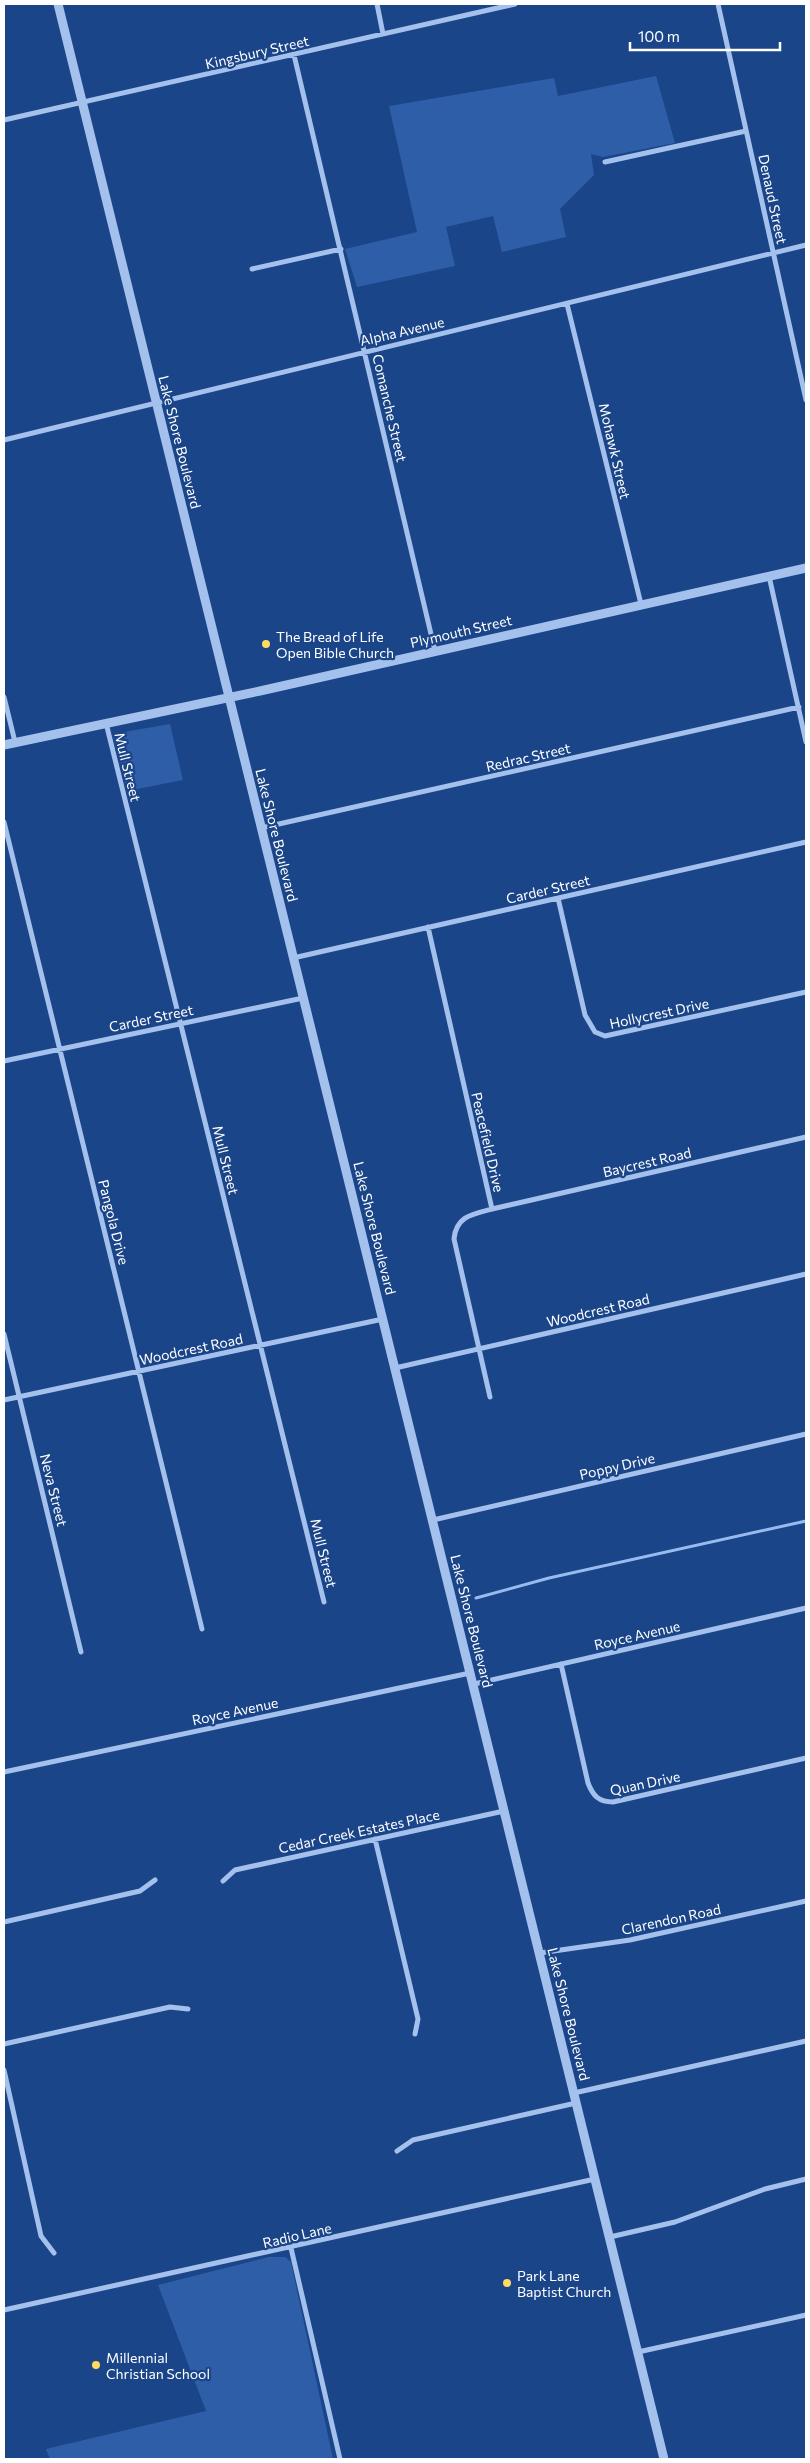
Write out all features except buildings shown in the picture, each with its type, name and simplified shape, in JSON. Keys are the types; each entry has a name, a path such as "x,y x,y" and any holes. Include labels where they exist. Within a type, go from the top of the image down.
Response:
{"street":[{"name":"Lake Shore Boulevard","path":"58,4 664,2459"},
{"path":"377,4 383,34"},
{"name":"Kingsbury Street","path":"4,120 515,4"},
{"name":"Denaud Street","path":"718,4 806,400"},
{"name":"Comanche Street","path":"294,55 435,651"},
{"path":"605,162 746,131"},
{"name":"Alpha Avenue","path":"4,440 806,246"},
{"path":"252,269 341,249"},
{"name":"Mohawk Street","path":"567,304 640,604"},
{"name":"Plymouth Street","path":"4,744 229,697 806,568"},
{"path":"769,576 806,742"},
{"path":"4,697 15,742"},
{"name":"Redrac Street","path":"262,828 799,707"},
{"name":"Mull Street","path":"106,723 324,1602"},
{"name":"Pangola Drive","path":"4,822 202,1629"},
{"name":"Carder Street","path":"294,958 806,842"},
{"name":"Hollycrest Drive","path":"558,898 585,1015 595,1032 605,1036 806,992"},
{"name":"Peacefield Drive","path":"428,927 492,1210 464,1218 455,1232 454,1239 490,1397"},
{"name":"Carder Street","path":"4,1061 303,998"},
{"name":"Baycrest Road","path":"492,1210 806,1137"},
{"name":"Woodcrest Road","path":"395,1368 806,1274"},
{"name":"Woodcrest Road","path":"4,1400 383,1319"},
{"name":"Neva Street","path":"4,1334 81,1652"},
{"name":"Poppy Drive","path":"433,1520 806,1434"},
{"name":"Royce Avenue","path":"474,1684 806,1608"},
{"name":"Quan Drive","path":"561,1664 588,1783 591,1792 604,1802 613,1802 806,1758"},
{"name":"Royce Avenue","path":"4,1772 471,1672"},
{"name":"Cedar Creek Estates Place","path":"223,1881 235,1870 505,1810"},
{"path":"375,1839 418,2019 415,2034"},
{"path":"4,1922 140,1891 155,1880"},
{"name":"Clarendon Road","path":"540,1953 630,1940 806,1901"},
{"path":"4,2044 170,2007 188,2010"},
{"path":"574,2093 806,2041"},
{"path":"4,2070 41,2236 54,2253"},
{"path":"397,2151 413,2140 577,2103"},
{"name":"Radio Lane","path":"4,2310 291,2248 595,2179"},
{"path":"610,2237 675,2222 765,2189 806,2179"},
{"path":"291,2248 340,2459"},
{"path":"638,2352 806,2315"}],"shaded area":[{"path":"656,76 675,143 603,157 591,154 594,175 560,209 566,237 502,252 493,216 446,227 455,266 357,287 345,249 417,232 389,106 554,78 558,96"},
{"path":"170,724 183,780 127,791 112,734"},
{"path":"269,2257 285,2257 291,2262 333,2459 50,2459 46,2449 206,2411 158,2285"}],"waterway":[{"path":"476,1598 549,1578 806,1521"}],"place":[{"name":"The Bread of Life Open Bible Church","path":"266,644"},
{"name":"Park Lane Baptist Church","path":"507,2283"},
{"name":"Millennial Christian School","path":"96,2365"}]}
